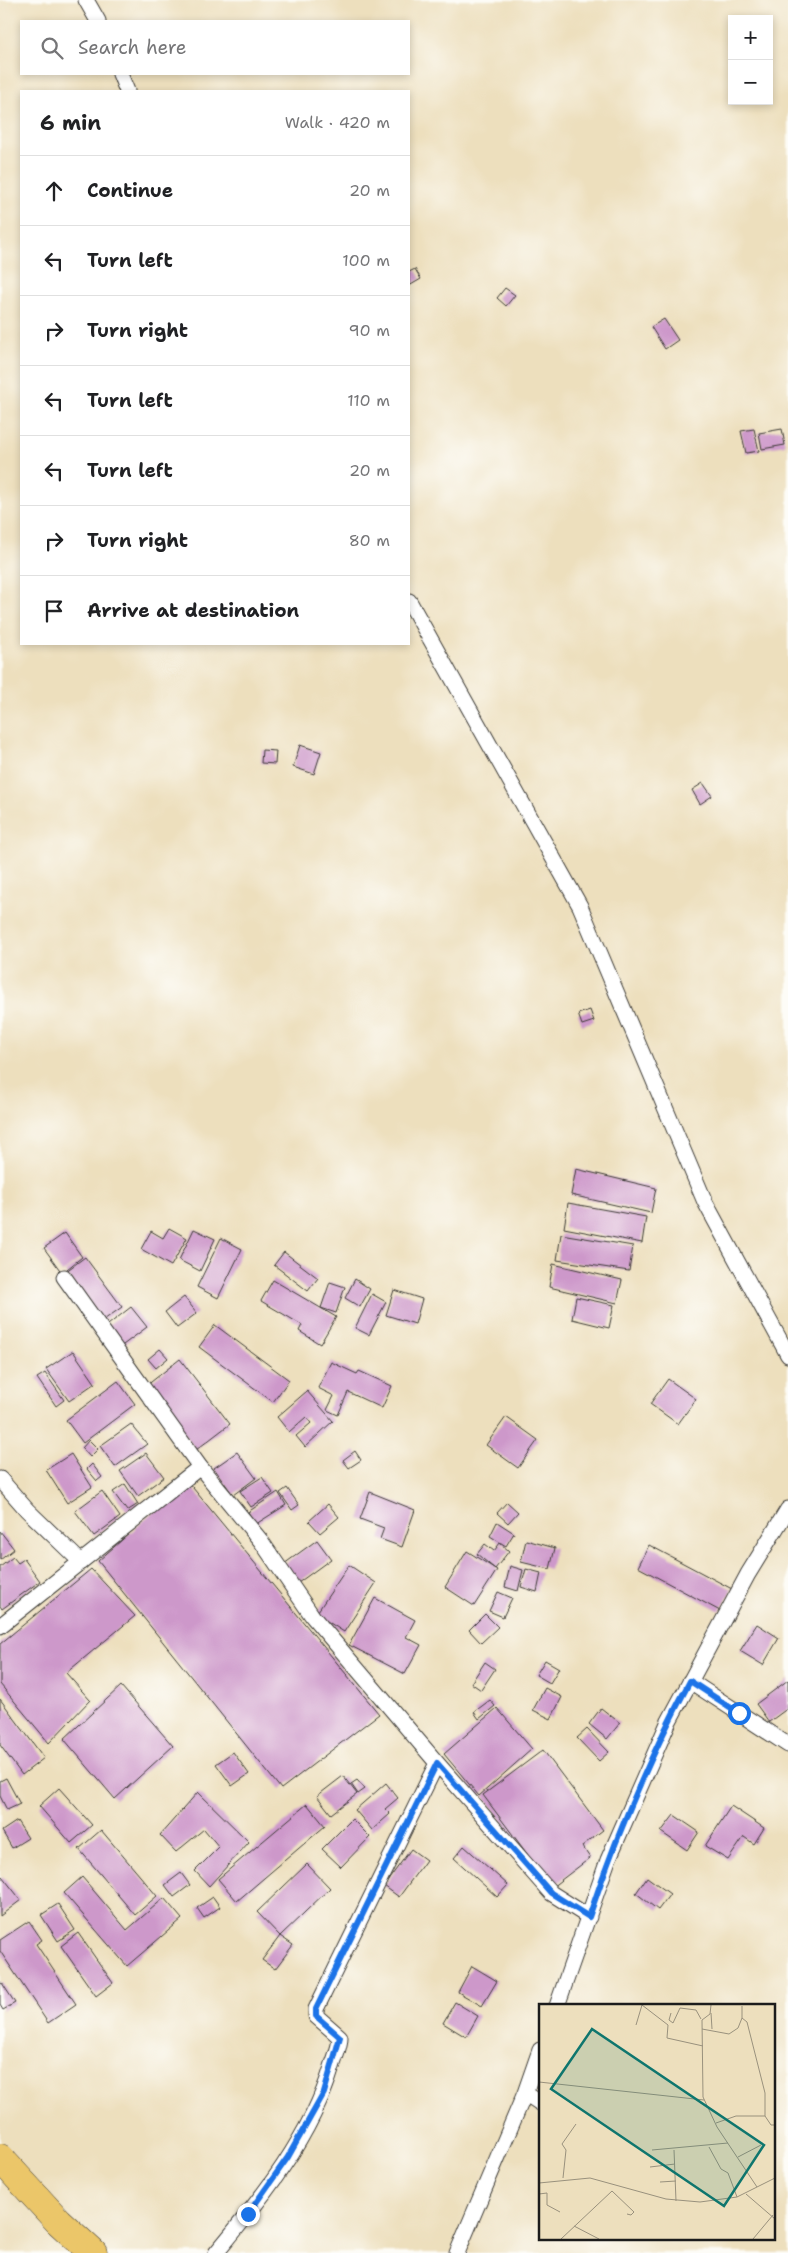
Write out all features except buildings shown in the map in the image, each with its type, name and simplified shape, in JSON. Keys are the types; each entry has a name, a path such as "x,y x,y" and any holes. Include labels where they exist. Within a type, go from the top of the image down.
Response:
{"highway":[{"path":"0,2158 58,2221 93,2253"}],"street":[{"path":"86,0 97,20"},
{"path":"120,75 127,90"},
{"path":"410,603 580,906 705,1202 788,1355"},
{"path":"64,1277 200,1467 261,1541 313,1617 551,1893 589,1917"},
{"path":"0,1626 200,1467"},
{"path":"0,1479 27,1510 81,1562"},
{"path":"558,2004 608,1860 669,1721 748,1574 788,1509"},
{"path":"690,1681 788,1745"},
{"path":"216,2253 248,2214 288,2157 324,2093 340,2037 316,2016 316,2009 437,1763"},
{"path":"457,2253 525,2093 539,2053"},
{"path":"525,2093 539,2101"}],"route":[{"path":"248,2214 288,2157 324,2093 340,2037 316,2016 316,2009 437,1763 551,1893 589,1917 608,1860 669,1721 690,1681 739,1713"}]}
